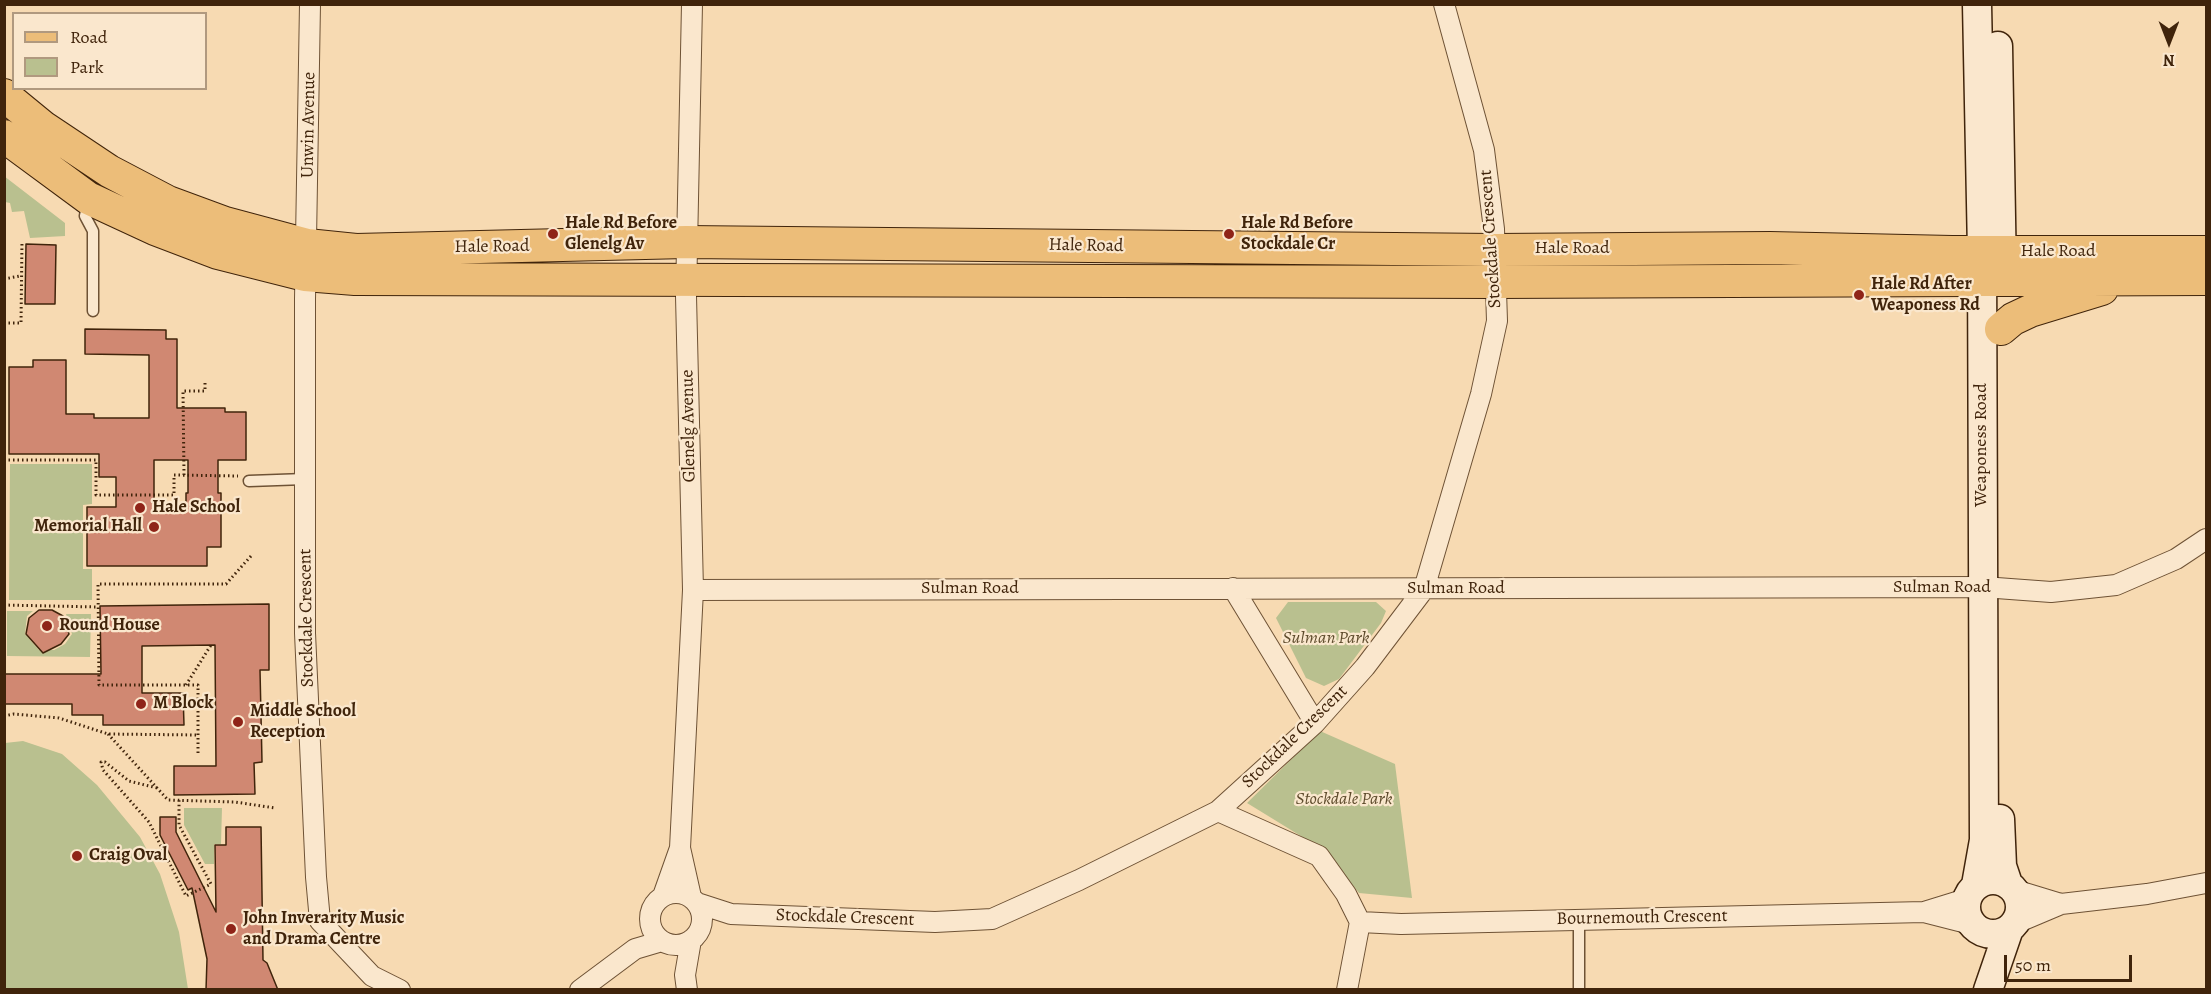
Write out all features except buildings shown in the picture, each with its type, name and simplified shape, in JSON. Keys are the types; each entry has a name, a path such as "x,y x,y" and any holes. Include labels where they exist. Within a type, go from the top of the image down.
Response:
{"main road":[{"name":"Weaponess Road","path":"1974,990 1979,964 1972,909 1984,840 2001,329 1992,266 1977,4"},
{"name":"Weaponess Road","path":"1997,4 1992,266 1991,588 2002,866 2012,887"},
{"name":"Hale Road","path":"4,95 43,127 99,185"},
{"name":"Hale Road","path":"4,136 99,185 168,202 225,223 306,260 355,279 1496,282 1992,266 2206,252"},
{"name":"Hale Road","path":"306,260 356,250 686,242 1495,250 1770,248 1992,266 2206,279"},
{"path":"2001,329 2013,319 2030,311 2120,283 2206,279"},
{"path":"1988,990 2020,906 2012,887 1992,879 1972,909 1993,935 2012,926"}],"street":[{"name":"Unwin Avenue","path":"306,260 310,4"},
{"name":"Glenelg Avenue","path":"686,982 664,942 655,935 649,920 652,908 663,896 680,848 693,590 686,280 692,4"},
{"name":"Stockdale Crescent","path":"694,900 731,914 935,922 992,919 1079,880 1218,811 1315,723 1365,667 1424,589 1481,394 1497,321 1494,229 1484,150 1444,4"},
{"name":"Stockdale Crescent","path":"306,260 305,633 320,921 372,975 400,990"},
{"name":"Sulman Road","path":"693,590 1991,588 2051,592 2116,585 2176,559 2206,538"},
{"path":"1233,588 1315,723"},
{"path":"1218,811 1319,856 1346,894 1360,922 1347,990"},
{"name":"Glenelg Avenue","path":"680,848 694,900 702,914 686,982"},
{"path":"2012,926 2061,904 2147,894 2206,883"},
{"path":"2012,887 2061,904"},
{"path":"663,896 679,892 694,900"},
{"name":"Bournemouth Crescent","path":"1360,922 1401,924 1972,909"},
{"name":"Stockdale Crescent","path":"696,932 731,914"},
{"path":"635,949 649,920"},
{"path":"580,990 635,949 664,942 682,944 696,932"}],"lane":[{"path":"93,312 93,231 85,216 99,185"},
{"path":"249,481 305,479"},
{"path":"1579,920 1580,990"}],"path":[{"path":"4,323 21,323 22,241"},
{"path":"4,279 21,276"},
{"path":"184,475 183,391 205,391 205,380"},
{"path":"4,460 96,460 96,495 174,495 174,475 238,476"},
{"path":"198,753 198,685 99,685 98,584 226,584 251,556"},
{"path":"4,605 98,607"},
{"path":"186,685 211,645"},
{"path":"4,716 14,714 59,718 108,734 198,735"},
{"path":"108,734 168,800 235,802 275,808"},
{"path":"157,788 129,781 105,762 101,762 103,770 149,822 186,896 211,884 179,825 179,801"}],"green space":[{"path":"4,176 65,223 65,236 30,238 24,211 12,212 10,203 5,202"},
{"path":"10,464 92,464 92,504 83,505 83,569 92,569 92,600 9,600"},
{"name":"Sulman Park","path":"1288,602 1376,602 1386,611 1381,623 1339,679 1324,686 1306,678 1276,618"},
{"path":"7,611 33,611 27,616 25,634 39,650 54,650 65,644 72,634 66,614 91,614 90,657 7,656"},
{"name":"Stockdale Park","path":"1320,731 1395,764 1412,898 1359,893 1322,849 1247,803"},
{"name":"Craig Oval","path":"23,741 62,754 97,785 140,837 160,874 179,932 188,989 5,989 5,743"},
{"path":"184,808 222,808 221,844 214,844 214,864 205,864 184,825"}],"place":[{"name":"Hale Rd Before Glenelg Av","path":"553,234"},
{"name":"Hale Rd Before Stockdale Cr","path":"1229,234"},
{"name":"Hale Rd After Weaponess Rd","path":"1859,295"},
{"name":"Hale School","path":"140,508"},
{"name":"Memorial Hall","path":"154,527"},
{"name":"Round House","path":"47,626"},
{"name":"M Block","path":"141,704"},
{"name":"Middle School Reception","path":"238,722"},
{"name":"Craig Oval","path":"77,856"},
{"name":"John Inverarity Music and Drama Centre","path":"231,929"}]}
